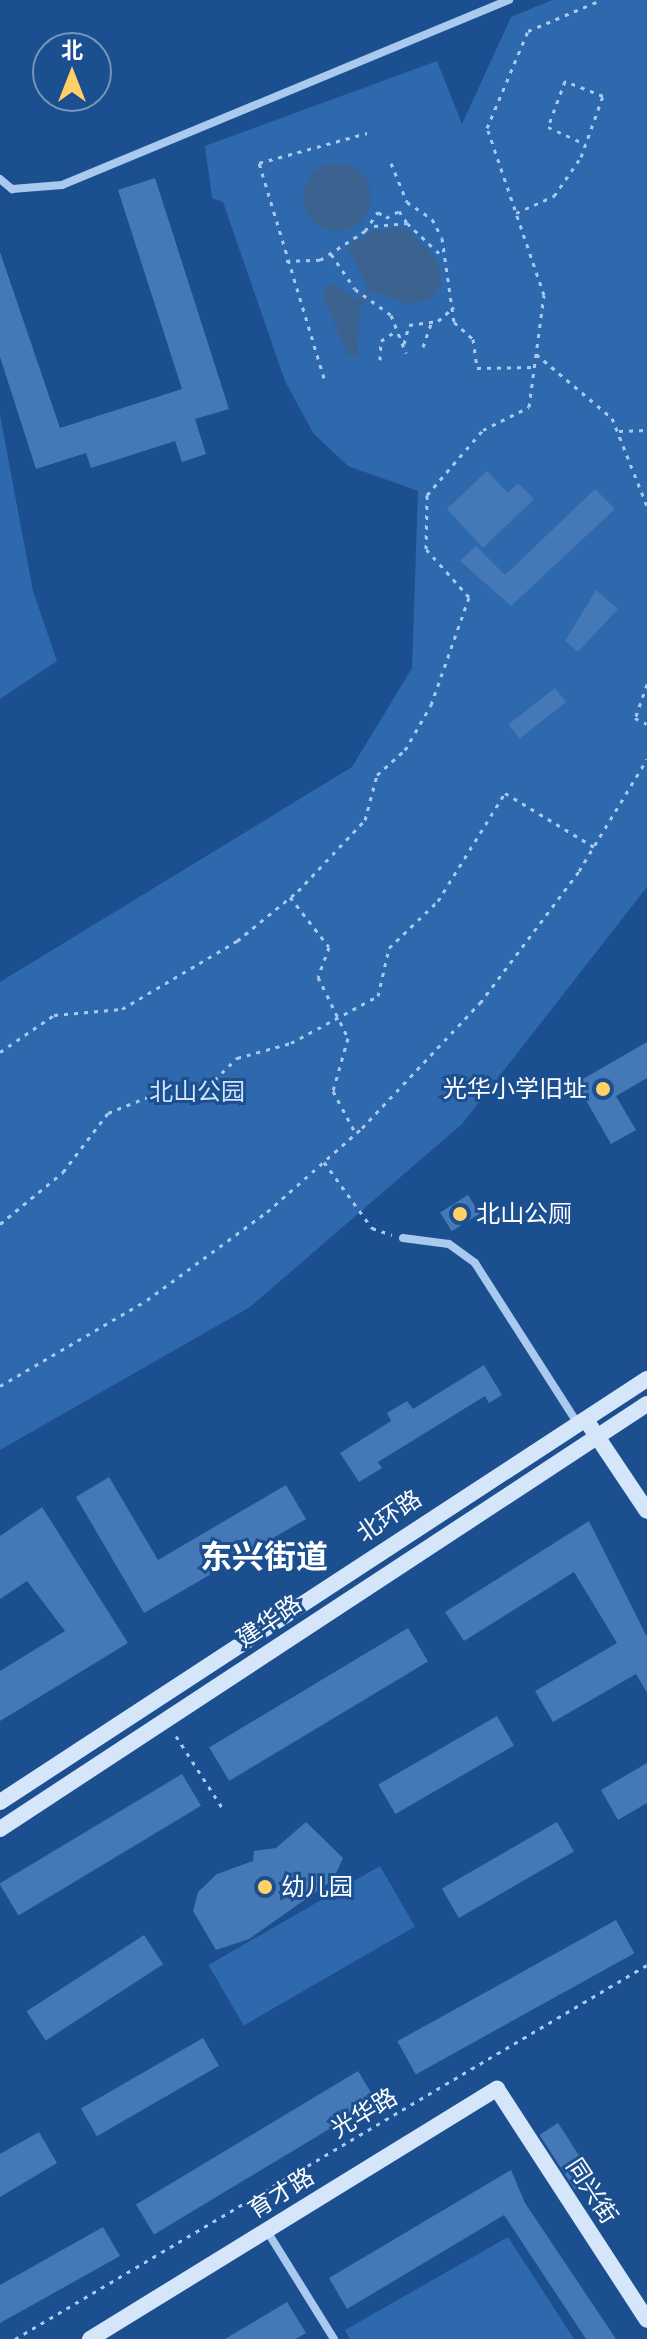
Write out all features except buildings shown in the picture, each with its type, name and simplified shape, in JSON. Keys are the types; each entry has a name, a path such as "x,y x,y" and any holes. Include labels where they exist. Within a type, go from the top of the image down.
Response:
{"street":[{"path":"0,179 12,189 62,185 509,0"},
{"path":"403,1238 449,1244 475,1263 647,1511"},
{"name":"北环路","path":"0,1802 580,1418 647,1379"},
{"name":"建华路","path":"0,1829 596,1434 647,1404"},
{"name":"育才路","path":"90,2339 497,2089"},
{"name":"同兴街","path":"497,2089 647,2320"},
{"path":"267,2230 334,2339"}],"path":[{"path":"0,1052 54,1015 122,1009 237,941 290,897 365,820 377,775 405,750 431,705 469,597 426,549 427,495 483,430 529,407 544,295 487,128 528,31 601,0"},
{"path":"516,213 554,196 585,144 603,96 565,81 548,127 585,144"},
{"path":"324,378 286,261 259,163 367,133"},
{"path":"391,163 407,202 432,219 454,307 454,322 473,339 477,368 534,367"},
{"path":"286,261 331,254 378,212 386,218 399,211 407,223 442,256"},
{"path":"374,226 407,223"},
{"path":"331,254 355,289 391,315 406,353"},
{"path":"403,345 409,325 432,321 454,307"},
{"path":"423,347 432,321"},
{"path":"380,360 381,341 396,331"},
{"path":"536,354 619,431 647,506"},
{"path":"619,431 647,430"},
{"path":"647,684 635,718 647,724"},
{"path":"0,1386 147,1300 324,1162 356,1133 480,1003 594,847 647,759"},
{"path":"0,1224 63,1172 108,1113 150,1096 193,1101 237,1058 291,1043 341,1012 378,996 389,948 438,901 505,793 594,847"},
{"path":"290,897 324,935 329,947 318,977 341,1012 348,1038 333,1091 356,1133"},
{"path":"324,1162 372,1228 403,1238"},
{"path":"165,1720 223,1809"},
{"name":"光华路","path":"15,2339 647,1965"}],"green space":[{"name":"北山公园","path":"552,0 647,0 647,887 462,1124 250,1307 0,1450 0,982 352,767 412,668 418,491 348,466 313,433 285,381 223,202 212,198 205,146 437,61 462,124 511,17"},
{"path":"0,415 33,591 57,661 0,699"},
{"path":"380,1866 415,1927 244,2026 209,1965"},
{"path":"508,2237 574,2339 350,2339 345,2330"}],"shaded area":[{"path":"344,163 365,178 371,197 369,210 361,221 344,231 330,231 313,221 305,210 303,190 313,173 324,165"},
{"path":"405,227 438,261 442,285 429,300 408,304 372,291 359,309 358,356 347,355 322,292 329,282 359,300 368,288 348,247 372,231"}],"place":[{"name":"光华小学旧址","path":"603,1089"},
{"name":"北山公厕","path":"460,1214"},
{"name":"幼儿园","path":"265,1887"}],"district":[{"name":"东兴街道","path":"264,1556"}]}
